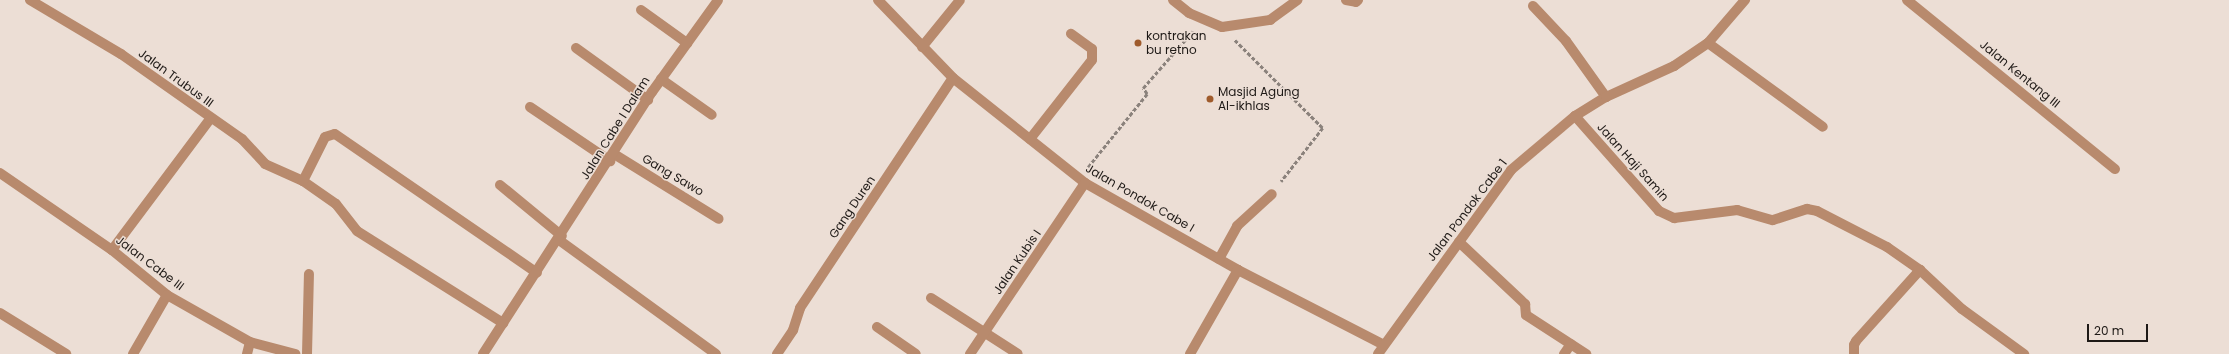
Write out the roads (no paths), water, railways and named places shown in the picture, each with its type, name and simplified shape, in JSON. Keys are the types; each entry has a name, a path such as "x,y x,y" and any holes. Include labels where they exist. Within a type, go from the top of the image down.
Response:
{"street":[{"name":"Jalan Trubus III","path":"30,0 120,54 210,119 242,139 265,164 303,181 336,204 357,231 503,323"},
{"name":"Jalan Cabe I Dalam","path":"483,354 612,158 661,79 718,0"},
{"name":"Jalan Pondok Cabe I","path":"878,0 922,47 954,78 1030,139 1084,179 1238,270 1382,344"},
{"path":"922,47 960,0"},
{"path":"1173,0 1189,13 1222,27 1270,20 1298,0"},
{"path":"1346,0 1356,2 1358,0"},
{"name":"Jalan Pondok Cabe 1","path":"1378,354 1382,344 1511,170 1575,116 1606,96 1674,66 1708,43 1744,0"},
{"name":"Jalan Kentang III","path":"1907,0 2115,169"},
{"path":"1533,6 1566,41 1606,96"},
{"path":"641,10 687,43"},
{"path":"1030,139 1092,60 1092,49 1071,34"},
{"path":"1708,43 1823,127"},
{"path":"576,48 648,100"},
{"name":"Gang Duren","path":"777,354 793,330 800,308 954,78"},
{"path":"661,79 712,115"},
{"name":"Gang Sawo","path":"530,107 612,158 719,219"},
{"name":"Jalan Haji Samin","path":"1575,116 1659,211 1674,218 1737,210 1773,220 1807,209 1817,211 1887,247 1920,270 1962,309 2024,354"},
{"path":"112,250 210,119"},
{"path":"303,181 325,137 335,134 537,273"},
{"name":"Jalan Cabe III","path":"0,173 112,250 166,295 250,342 295,354"},
{"name":"Jalan Kubis I","path":"970,354 1084,179"},
{"path":"500,185 560,238 716,354"},
{"path":"1219,259 1237,226 1271,194"},
{"path":"1459,242 1525,304 1526,315 1586,354"},
{"path":"1190,354 1238,270"},
{"path":"1854,354 1854,345 1856,341 1920,270"},
{"path":"307,354 309,274"},
{"path":"133,354 166,295"},
{"path":"931,298 1018,354"},
{"path":"0,313 66,354"},
{"path":"877,327 916,354"},
{"path":"247,354 250,342"},
{"path":"1564,354 1571,344"}],"place":[{"name":"kontrakan bu retno","path":"1138,43"},
{"name":"Masjid Agung Al-ikhlas","path":"1210,99"}]}
